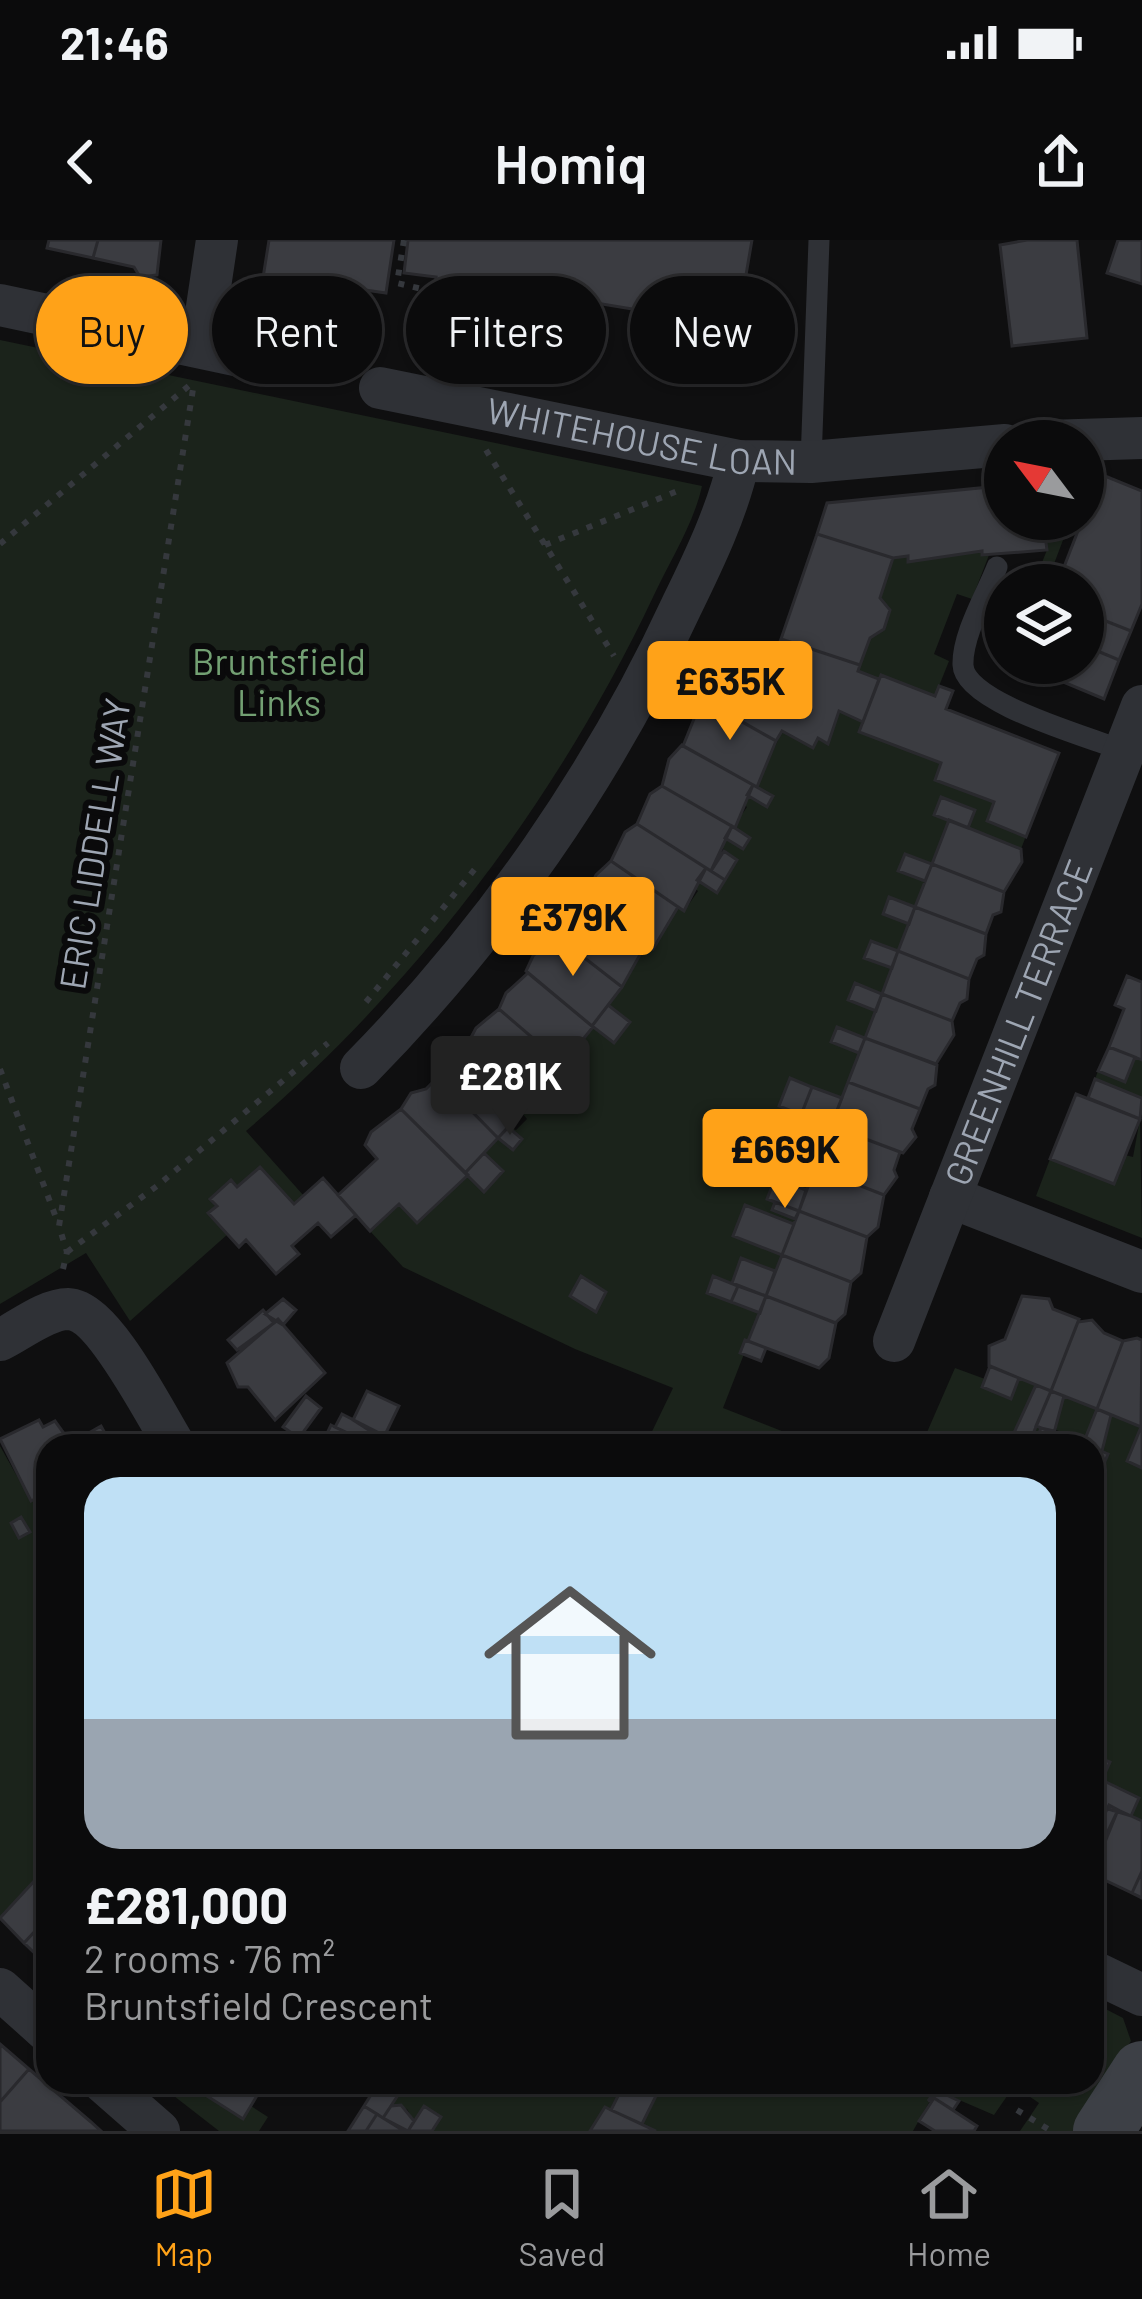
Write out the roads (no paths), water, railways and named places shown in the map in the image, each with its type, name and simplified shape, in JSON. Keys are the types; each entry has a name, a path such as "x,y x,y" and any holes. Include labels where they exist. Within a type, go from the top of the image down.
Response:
{"street":[{"path":"198,364 218,240"},
{"path":"0,304 198,364 212,364"},
{"name":"WHITEHOUSE LOAN","path":"380,388 709,468 984,447"},
{"path":"1104,439 1142,438"},
{"path":"348,1052 457,961 586,784 659,656 720,525 709,468"},
{"name":"GREENHILL TERRACE","path":"895,1340 1142,706"},
{"path":"950,1197 1142,1271"},
{"path":"0,1340 51,1314 72,1310 93,1321 167,1434"},
{"path":"1104,1977 1142,1995"},
{"path":"0,1989 36,2021"},
{"path":"1103,2131 1142,2071"},
{"path":"117,2094 159,2131"}],"lane":[{"path":"811,462 819,240"},
{"path":"449,404 450,384"},
{"path":"984,602 962,661 970,685 992,700 1124,751"}],"park label":[{"name":"Bruntsfield Links","path":"279,682"}]}
